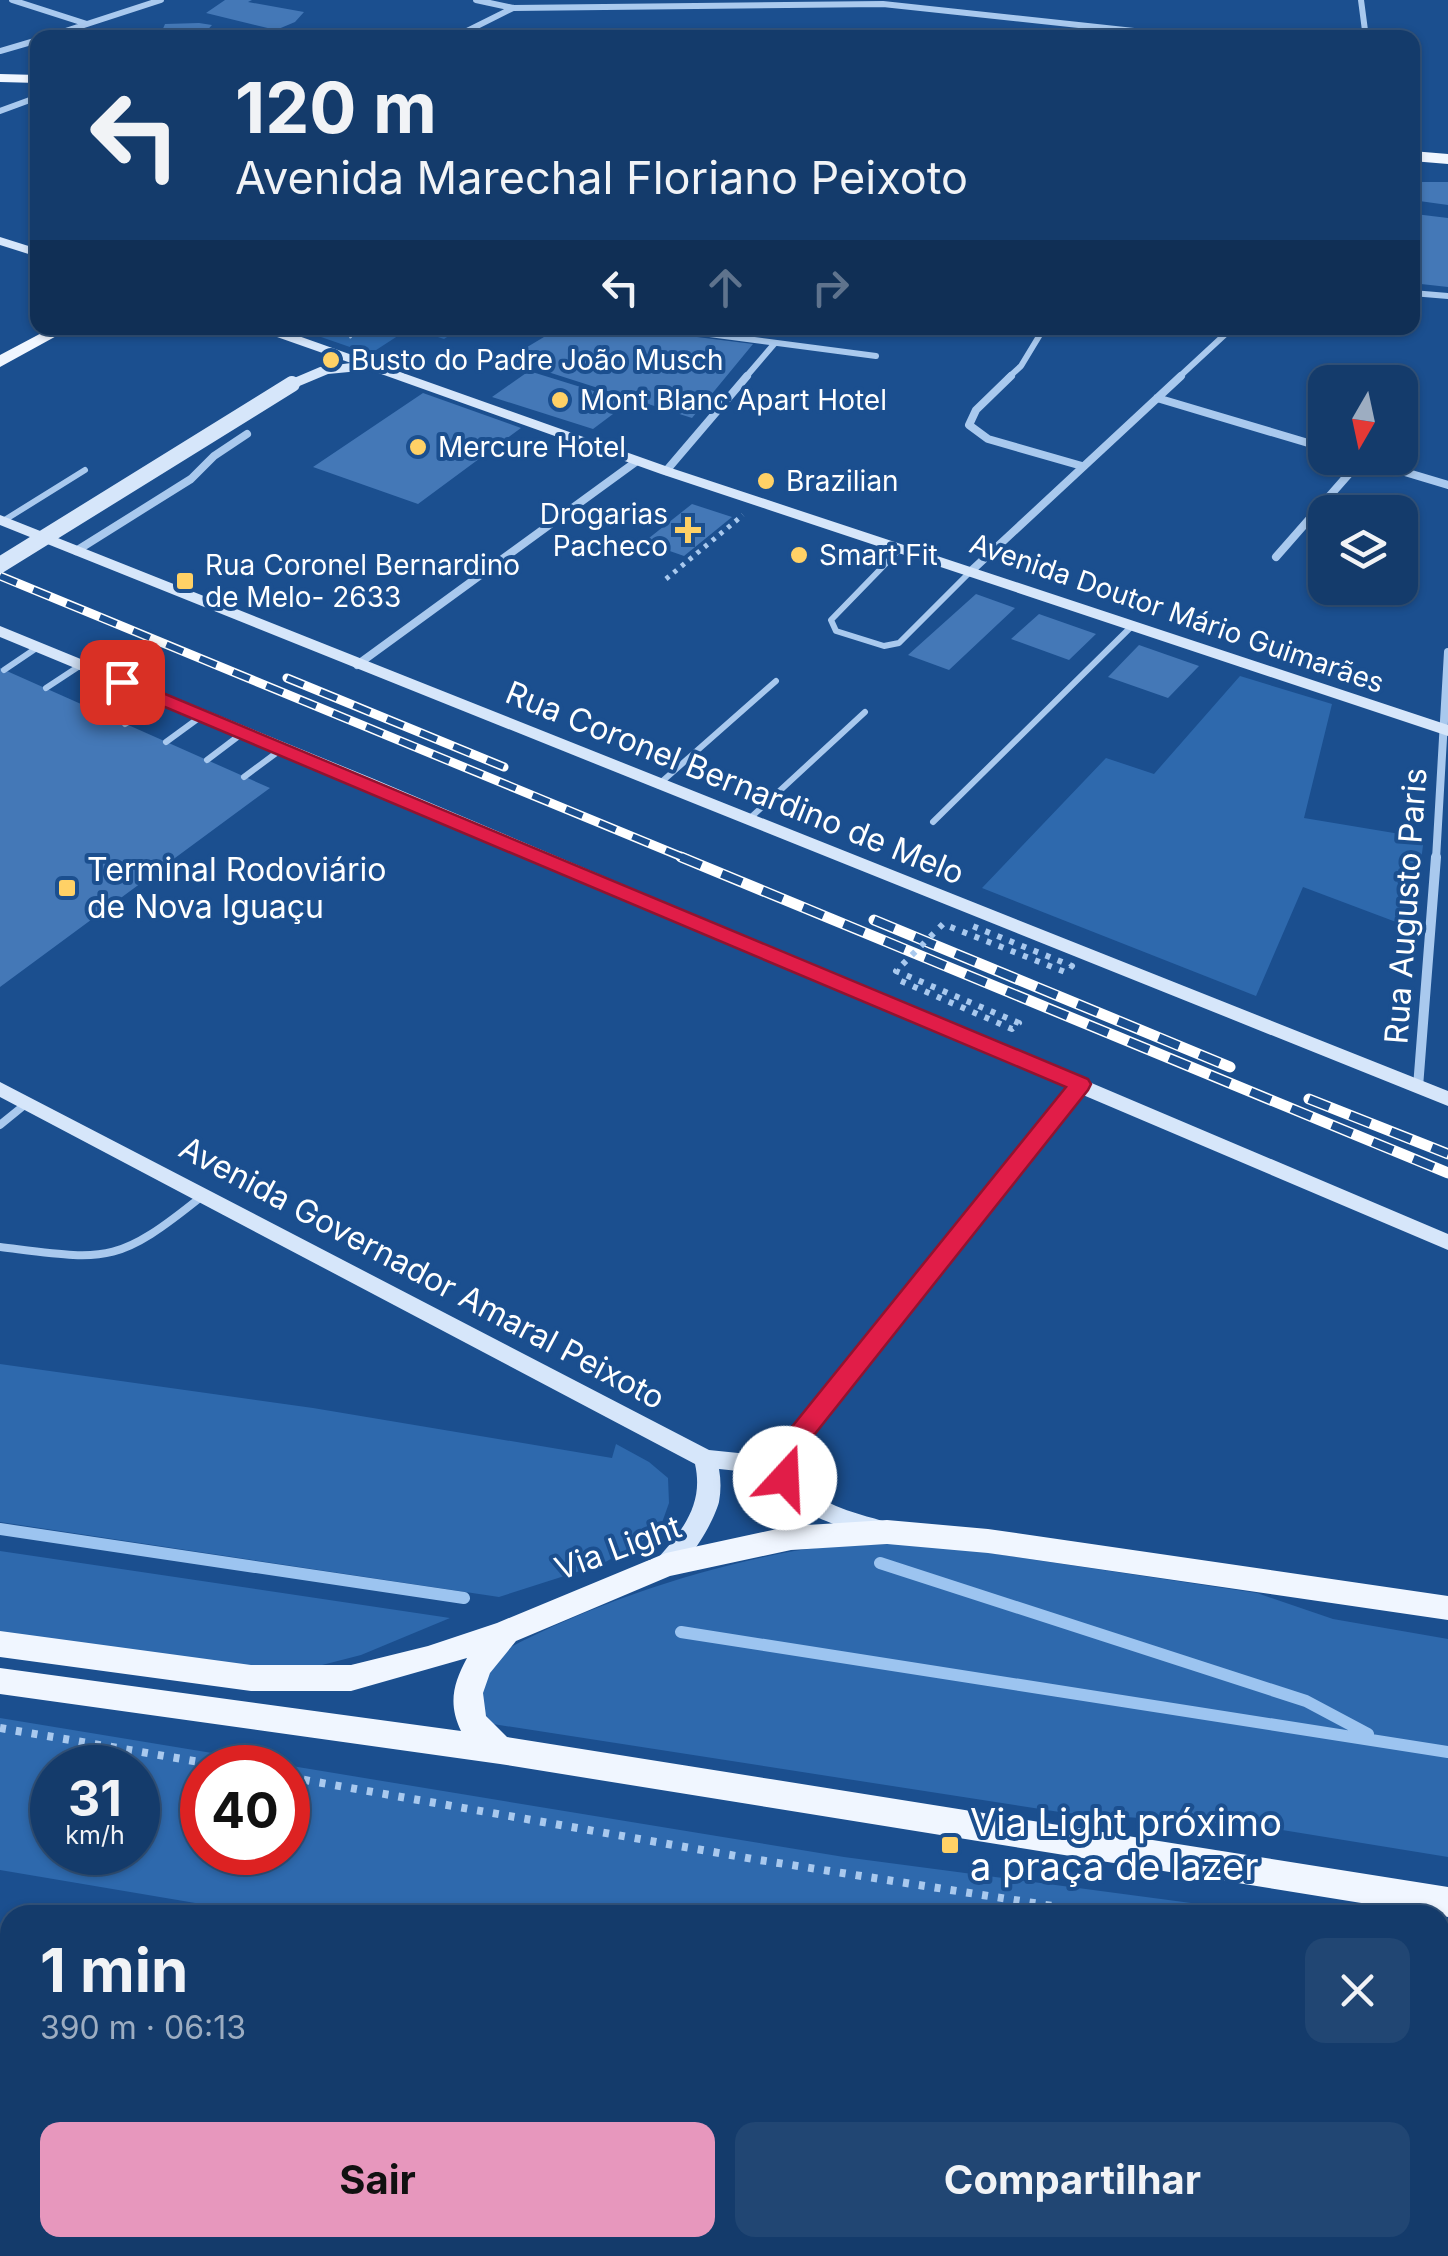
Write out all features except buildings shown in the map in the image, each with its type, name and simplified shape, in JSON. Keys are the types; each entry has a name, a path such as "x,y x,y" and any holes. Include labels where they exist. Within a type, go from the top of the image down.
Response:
{"main road":[{"path":"0,78 30,79"},
{"path":"1420,157 1448,159"},
{"path":"0,241 30,250"},
{"path":"0,362 50,335"},
{"name":"Avenida Doutor Mário Guimarães","path":"288,335 666,471 1445,730"},
{"path":"294,382 312,356 301,339"},
{"path":"0,565 294,382 326,370 381,366"},
{"name":"Rua Coronel Bernardino de Melo","path":"2,520 1448,1099"},
{"path":"0,632 1448,1242"},
{"path":"887,1532 797,1495 784,1474 787,1452 1080,1084"},
{"name":"Avenida Governador Amaral Peixoto","path":"0,1089 705,1459"},
{"path":"666,1565 707,1511 711,1482 705,1459 748,1463 787,1452"},
{"name":"Via Light","path":"0,1644 251,1678 330,1680 396,1668 508,1632 666,1565 791,1538 887,1532 988,1541 1448,1608"},
{"path":"1417,1604 1448,1618"},
{"path":"500,1750 474,1726 466,1697 479,1663 508,1632"},
{"path":"0,1681 500,1750 1448,1902"}],"street":[{"path":"12,0 88,24"},
{"path":"68,30 160,0"},
{"path":"476,0 514,8 774,2 882,4 1125,30"},
{"path":"1361,0 1365,30"},
{"path":"469,30 514,8"},
{"path":"0,51 30,41"},
{"path":"0,111 30,99"},
{"path":"1420,294 1448,296"},
{"path":"716,335 876,356"},
{"path":"1040,335 1021,366 976,410 969,425 988,439 1082,466"},
{"path":"970,572 1224,335"},
{"path":"666,471 775,343"},
{"path":"1157,398 1308,443"},
{"path":"76,551 191,478 246,434"},
{"path":"358,665 638,461"},
{"path":"1276,556 1345,475"},
{"path":"1418,475 1448,484"},
{"name":"Rua Augusto Paris","path":"1418,1087 1442,788 1448,652"}],"lane":[{"path":"2,520 85,470"},
{"path":"900,549 831,620 836,630 884,646 899,644 970,572"},
{"path":"933,822 1132,626"},
{"path":"4,670 38,647"},
{"path":"46,688 81,665"},
{"path":"658,784 776,681"},
{"path":"86,706 122,682"},
{"path":"126,724 162,698"},
{"path":"748,820 865,712"},
{"path":"166,742 203,715"},
{"path":"207,760 244,732"},
{"path":"244,777 283,748"},
{"path":"0,1125 27,1103"},
{"path":"0,1246 81,1256 110,1254 142,1241 205,1194"}],"path":[{"path":"666,578 759,502"},
{"path":"900,982 1012,1030 1019,1023 896,971 943,924 1065,972 1072,966 970,925"},
{"path":"0,1728 180,1759"},
{"path":"310,1781 753,1859 1046,1905"}],"shaded area":[{"path":"325,335 399,335 370,354 321,337"},
{"path":"1240,676 1332,704 1304,818 1424,838 1412,928 1303,887 1256,996 982,888 1106,758 1154,774"},
{"path":"0,1364 313,1408 612,1458 616,1444 668,1478 669,1503 659,1531 602,1564 499,1597 0,1522"},
{"path":"923,1543 1257,1593 1333,1619 1448,1639 1448,1857 1258,1826 1066,1813 493,1724 478,1705 492,1657 563,1622 639,1592 794,1551"},
{"path":"0,1551 450,1618 361,1655 291,1673 0,1632"},
{"path":"0,1718 180,1748 180,1875 310,1875 310,1769 844,1857 1206,1905 207,1905 0,1870"}],"waterway":[{"path":"0,1529 464,1598"},
{"path":"880,1563 1306,1701 1368,1734"},
{"path":"681,1632 1448,1752"}],"railway":[{"path":"0,576 687,859"},
{"path":"287,678 504,767"},
{"path":"681,857 1448,1173"},
{"path":"874,920 1230,1067"},
{"path":"1309,1099 1448,1154"}],"place":[{"name":"Busto do Padre João Musch","path":"331,360"},
{"name":"Mont Blanc Apart Hotel","path":"560,400"},
{"name":"Mercure Hotel","path":"418,447"},
{"name":"Brazilian","path":"766,481"},
{"name":"Drogarias Pacheco","path":"688,530"},
{"name":"Smart Fit","path":"799,555"},
{"name":"Rua Coronel Bernardino de Melo- 2633","path":"185,581"},
{"name":"Terminal Rodoviário de Nova Iguaçu","path":"67,888"},
{"name":"Via Light próximo a praça de lazer","path":"950,1845"}],"route":[{"path":"122,682 1080,1084 787,1452 785,1478"}]}
